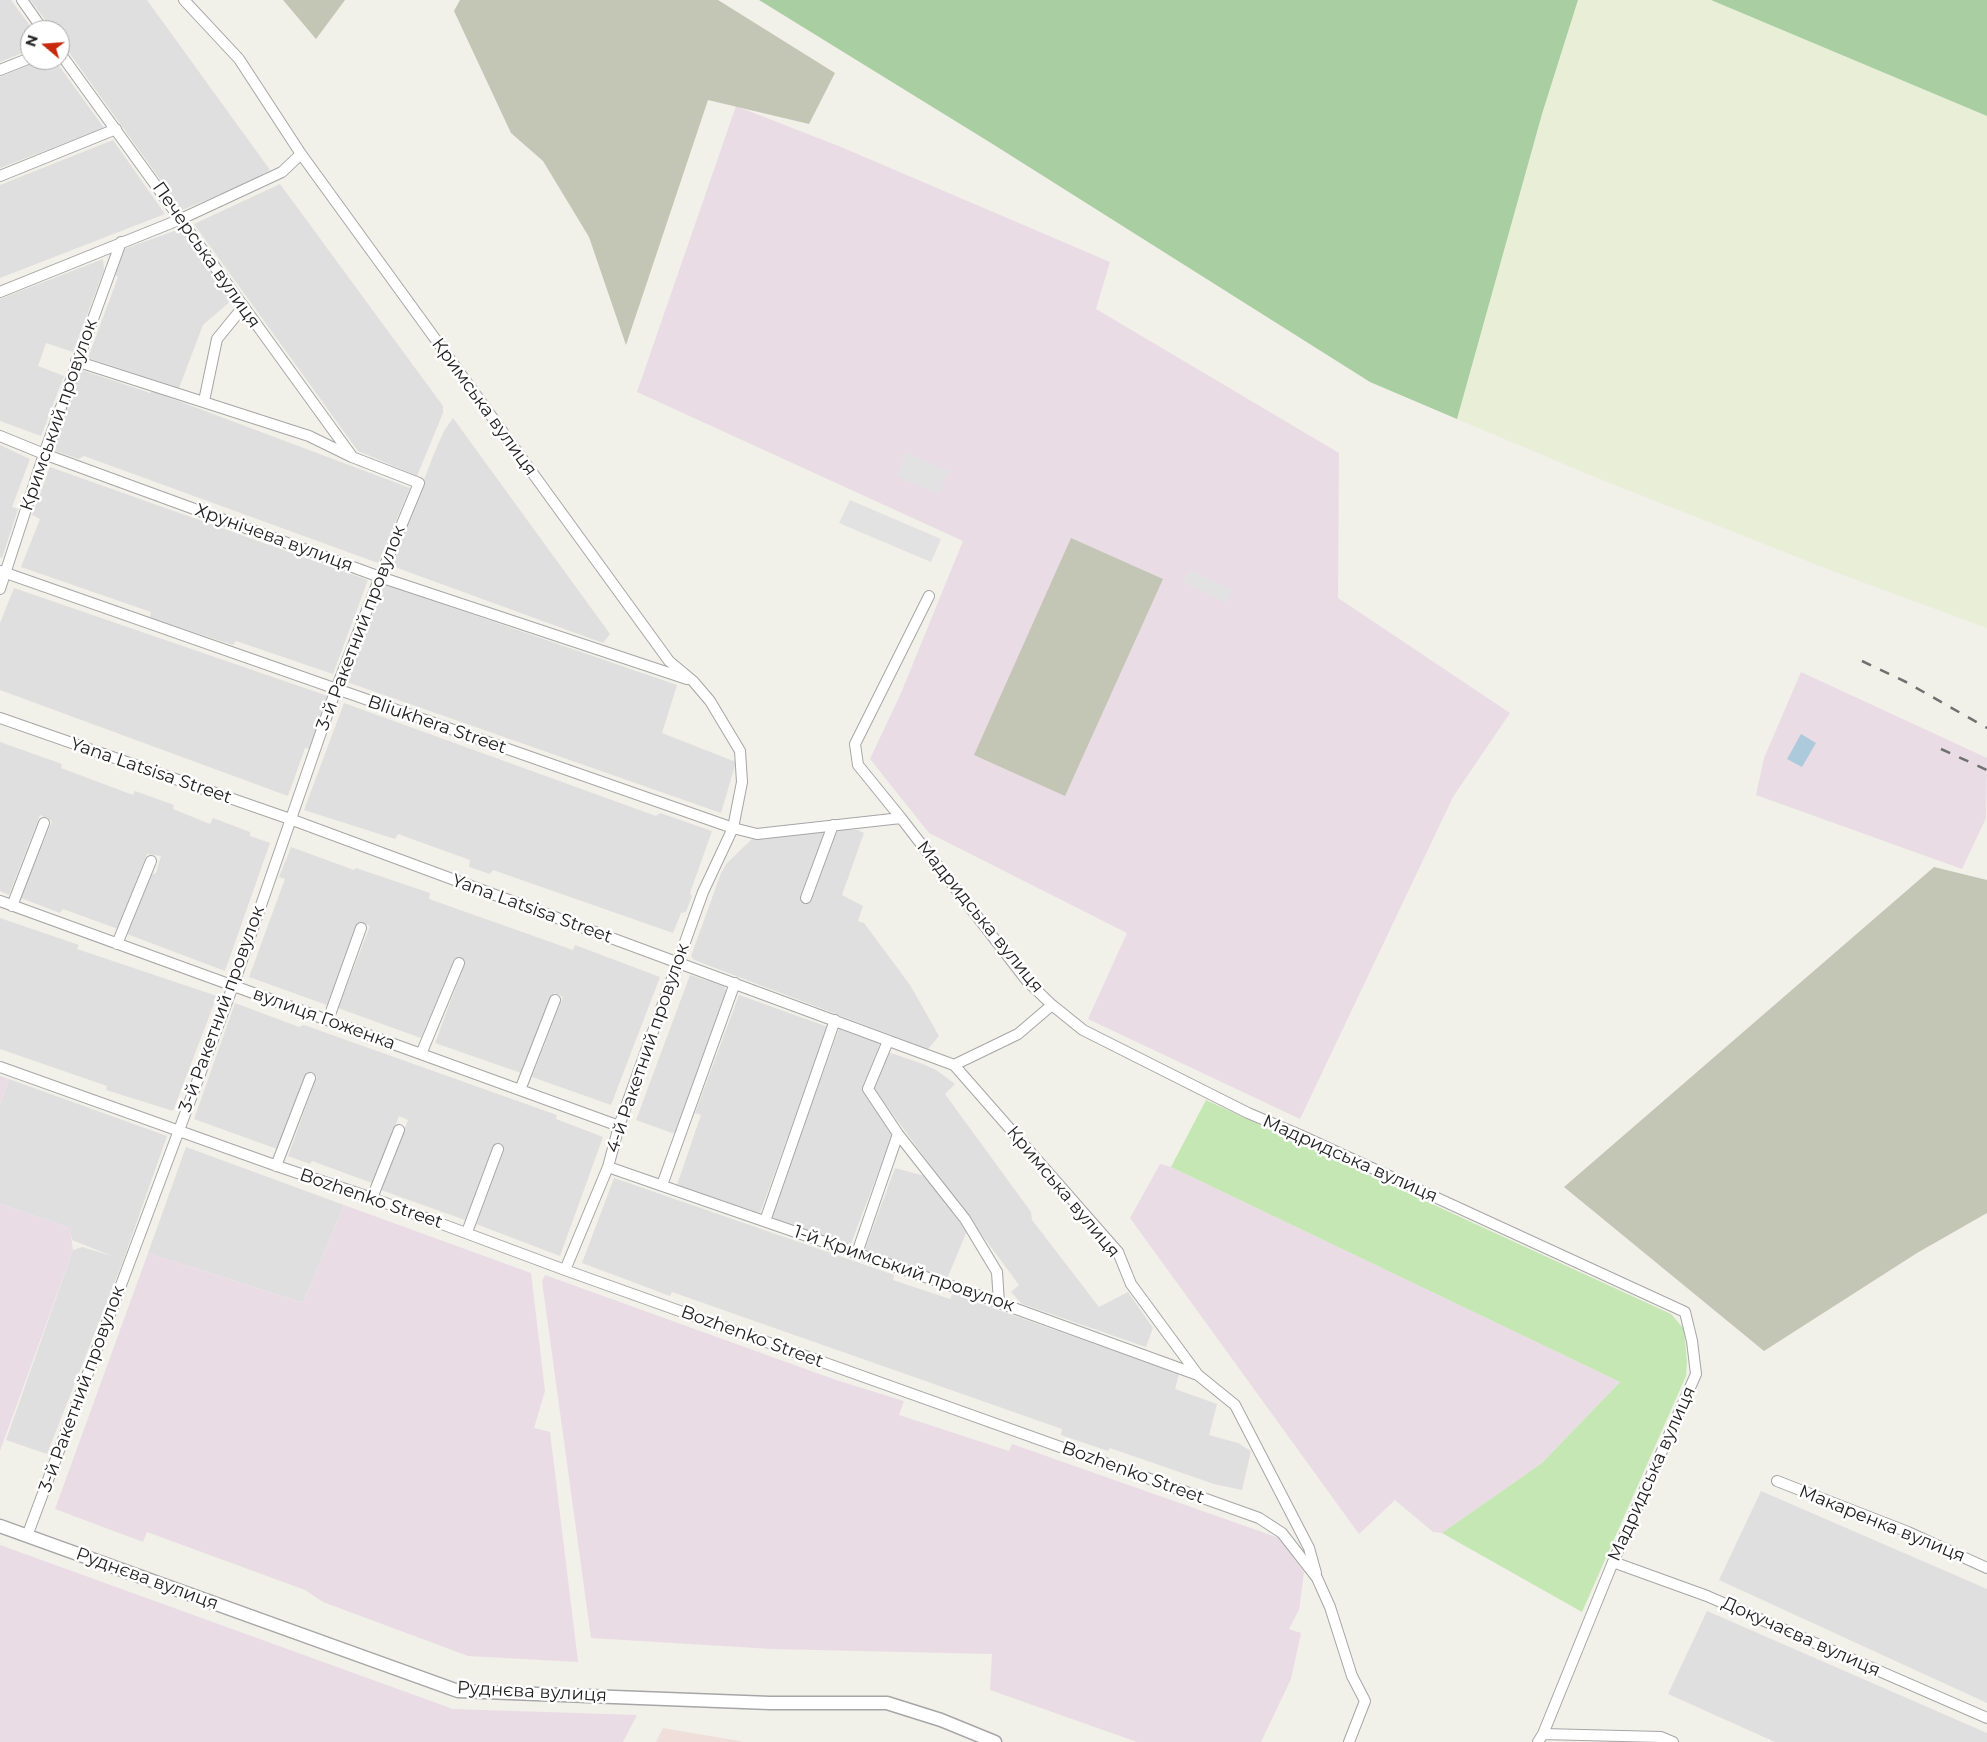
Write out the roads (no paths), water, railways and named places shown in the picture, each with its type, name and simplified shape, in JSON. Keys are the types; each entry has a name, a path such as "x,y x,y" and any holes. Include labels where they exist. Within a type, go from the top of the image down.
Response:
{"street":[{"path":"22,0 36,20"},
{"name":"Кримська вулиця","path":"184,0 239,59 301,154 669,661 693,681 710,701 740,751 742,782 733,828"},
{"path":"0,70 20,62"},
{"name":"Печерська вулиця","path":"70,67 352,457"},
{"path":"0,176 116,129"},
{"path":"0,292 181,219 282,172 301,154"},
{"name":"Кримський провулок","path":"0,589 3,572 76,361 121,242"},
{"path":"204,401 217,339 243,307"},
{"path":"76,361 309,436 352,457"},
{"name":"Хрунічева вулиця","path":"0,436 44,454 380,577 693,681"},
{"name":"3-й Ракетний провулок","path":"27,1536 233,986 336,689 419,483 352,457"},
{"name":"Bliukhera Street","path":"3,572 733,828 758,834 901,818"},
{"name":"Мадридська вулиця","path":"929,596 855,744 858,765 1026,981 1083,1030 1248,1113 1300,1135 1685,1312 1692,1341 1696,1374 1613,1562 1540,1738"},
{"name":"Yana Latsisa Street","path":"0,718 290,819 954,1065"},
{"path":"12,906 44,823"},
{"path":"806,898 832,825"},
{"name":"4-й Ракетний провулок","path":"565,1270 608,1167 619,1126 703,892 733,828"},
{"path":"117,944 151,861"},
{"name":"вулиця Гоженка","path":"0,901 619,1126"},
{"path":"328,1020 362,928"},
{"path":"421,1054 459,963"},
{"path":"662,1185 735,983"},
{"path":"520,1090 555,1000"},
{"path":"954,1065 1018,1034 1052,1005"},
{"path":"765,1221 835,1020"},
{"path":"888,1041 868,1089 898,1134 964,1219 997,1272 1000,1303"},
{"name":"Кримська вулиця","path":"954,1065 1118,1252 1132,1284 1198,1374 1235,1405 1309,1548 1317,1578"},
{"name":"Bozhenko Street","path":"0,1067 467,1232 565,1270 1259,1518 1282,1533 1317,1578 1330,1607 1352,1676 1364,1700 1349,1742"},
{"path":"276,1166 310,1078"},
{"path":"372,1198 398,1130"},
{"path":"856,1253 898,1134"},
{"path":"467,1232 498,1149"},
{"name":"1-й Кримський провулок","path":"608,1167 1198,1374"},
{"name":"Макаренка вулиця","path":"1777,1480 1908,1532 1987,1568"},
{"name":"Руднєва вулиця","path":"0,1526 458,1691 770,1703 887,1703 941,1720 995,1742"},
{"name":"Докучаєва вулиця","path":"1613,1562 1707,1596 1987,1718"},
{"path":"1540,1738 1627,1739 1661,1737 1673,1742"}],"water":[{"path":"1801,734 1816,743 1802,767 1787,759"}],"railway":[{"path":"1862,661 1906,682 1987,728"},
{"path":"1941,749 1987,770"}]}
